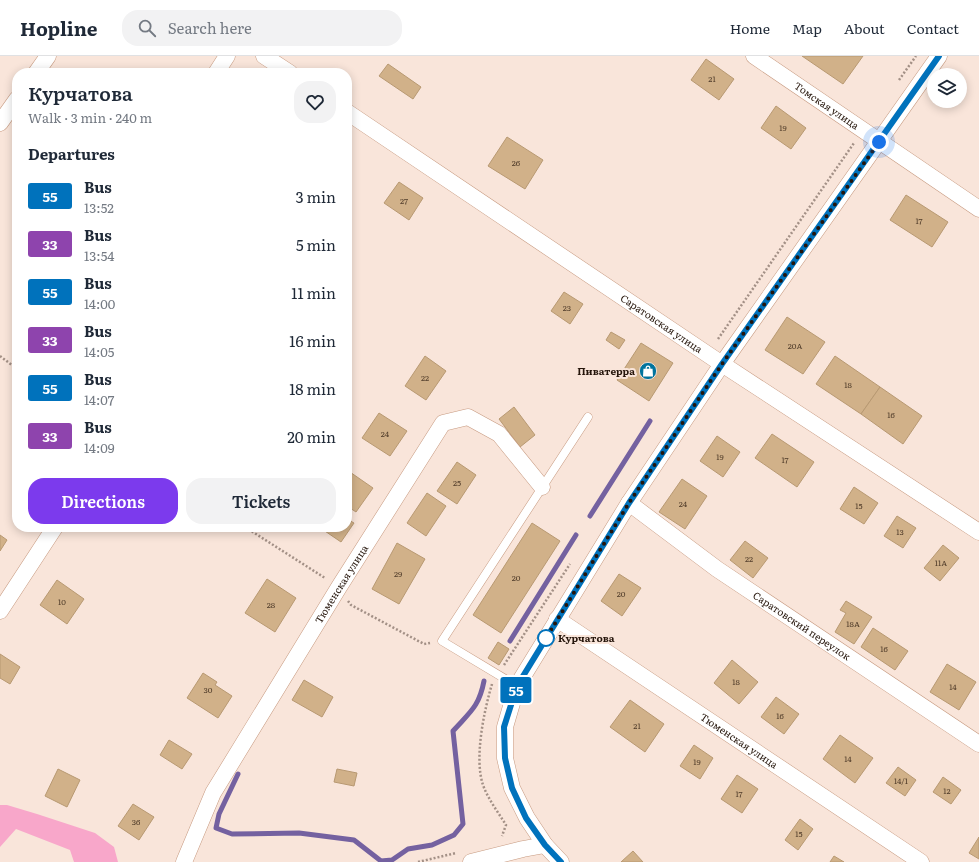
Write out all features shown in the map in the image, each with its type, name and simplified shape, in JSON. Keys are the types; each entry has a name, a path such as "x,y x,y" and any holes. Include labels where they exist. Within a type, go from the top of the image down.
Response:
{"street":[{"path":"40,68 48,56"},
{"path":"219,68 227,56"},
{"path":"264,56 282,68"},
{"name":"Томская улица","path":"754,56 979,209"},
{"path":"561,862 545,845 526,818 512,788 505,758 504,727 517,686 629,503 722,364 939,56"},
{"path":"0,123 12,106"},
{"name":"Саратовская улица","path":"352,115 722,364 979,532"},
{"name":"Тюменская улица","path":"184,862 213,793 339,587 443,423 468,416 499,434 542,487"},
{"name":"Саратовский переулок","path":"629,503 717,569 979,744"},
{"path":"0,611 52,532"},
{"name":"Тюменская улица","path":"557,619 921,862"},
{"path":"471,862 545,845"}],"lane":[{"path":"517,686 442,641 588,417"}],"path":[{"path":"0,356 12,365"}],"shaded area":[{"path":"0,805 7,805 95,833 114,847 118,862 74,862 70,850 16,829 0,847"}],"building":[{"path":"802,56 863,56 843,84"},
{"path":"706,59 734,79 719,100 691,80"},
{"path":"388,64 421,87 413,99 379,76"},
{"path":"776,106 806,128 791,149 761,128"},
{"path":"507,137 543,160 525,189 488,166"},
{"path":"399,182 423,198 409,220 384,203"},
{"path":"906,195 948,222 932,247 890,220"},
{"path":"564,292 583,304 570,324 551,311"},
{"path":"787,317 825,342 803,374 765,350"},
{"path":"611,332 625,340 619,349 606,340"},
{"path":"641,343 673,363 649,401 617,380"},
{"path":"425,356 446,371 426,400 405,386"},
{"path":"835,356 880,387 861,414 816,384"},
{"path":"880,387 922,416 903,444 861,414"},
{"path":"514,407 535,435 520,447 499,419"},
{"path":"379,413 407,431 390,456 362,438"},
{"path":"772,434 814,462 797,487 755,458"},
{"path":"717,436 740,452 723,477 700,461"},
{"path":"457,462 476,475 457,504 437,491"},
{"path":"352,473 373,488 356,512 352,509"},
{"path":"682,479 707,496 685,529 659,512"},
{"path":"854,487 878,503 864,524 840,509"},
{"path":"427,493 446,506 426,536 407,523"},
{"path":"897,516 916,528 903,548 884,536"},
{"path":"532,523 560,541 501,633 473,615"},
{"path":"326,532 348,532 341,542"},
{"path":"0,535 7,540 0,551"},
{"path":"745,541 768,558 753,578 730,560"},
{"path":"397,543 425,559 399,604 372,589"},
{"path":"943,545 959,558 940,581 924,568"},
{"path":"619,574 641,588 622,616 601,601"},
{"path":"267,579 296,598 275,632 245,613"},
{"path":"57,580 84,599 67,624 40,605"},
{"path":"846,601 872,617 854,644 835,632 846,613 840,610"},
{"path":"873,628 908,651 895,670 861,647"},
{"path":"498,642 509,649 499,665 488,658"},
{"path":"0,654 20,667 10,684 0,678"},
{"path":"732,660 758,682 739,704 714,683"},
{"path":"947,664 976,682 959,710 930,692"},
{"path":"203,673 217,682 215,685 232,696 218,718 187,698"},
{"path":"304,680 333,697 322,717 292,700"},
{"path":"776,697 799,714 784,734 761,717"},
{"path":"630,700 664,724 645,752 610,727"},
{"path":"840,735 873,758 855,783 823,759"},
{"path":"169,740 192,754 182,769 160,755"},
{"path":"694,745 713,758 700,779 680,766"},
{"path":"898,767 916,780 905,796 886,783"},
{"path":"58,769 80,780 67,807 45,796"},
{"path":"337,769 357,773 354,786 334,782"},
{"path":"737,775 758,789 742,813 721,799"},
{"path":"943,777 961,790 951,804 933,792"},
{"path":"133,804 154,817 139,840 118,826"},
{"path":"800,819 813,829 798,850 785,840"},
{"path":"979,837 979,859 969,853"},
{"path":"633,851 643,862 621,862"},
{"path":"834,856 844,862 830,862"}],"waterway":[{"path":"590,516 650,421"},
{"path":"510,641 576,535"},
{"path":"238,774 219,814 216,828 232,834 299,833 354,840 381,861 392,860 408,849 432,845 454,835 463,824 453,731 473,709 482,690 484,681"}],"bus line":[{"name":"55","path":"561,862 545,845 526,818 512,788 505,758 504,727 517,686 629,503 722,364 939,56"}],"place":[{"name":"Пиватерра","path":"648,371"},
{"name":"Курчатова","path":"546,638"}],"route":[{"path":"546,638 543,643 629,503 722,364 879,142"}]}
